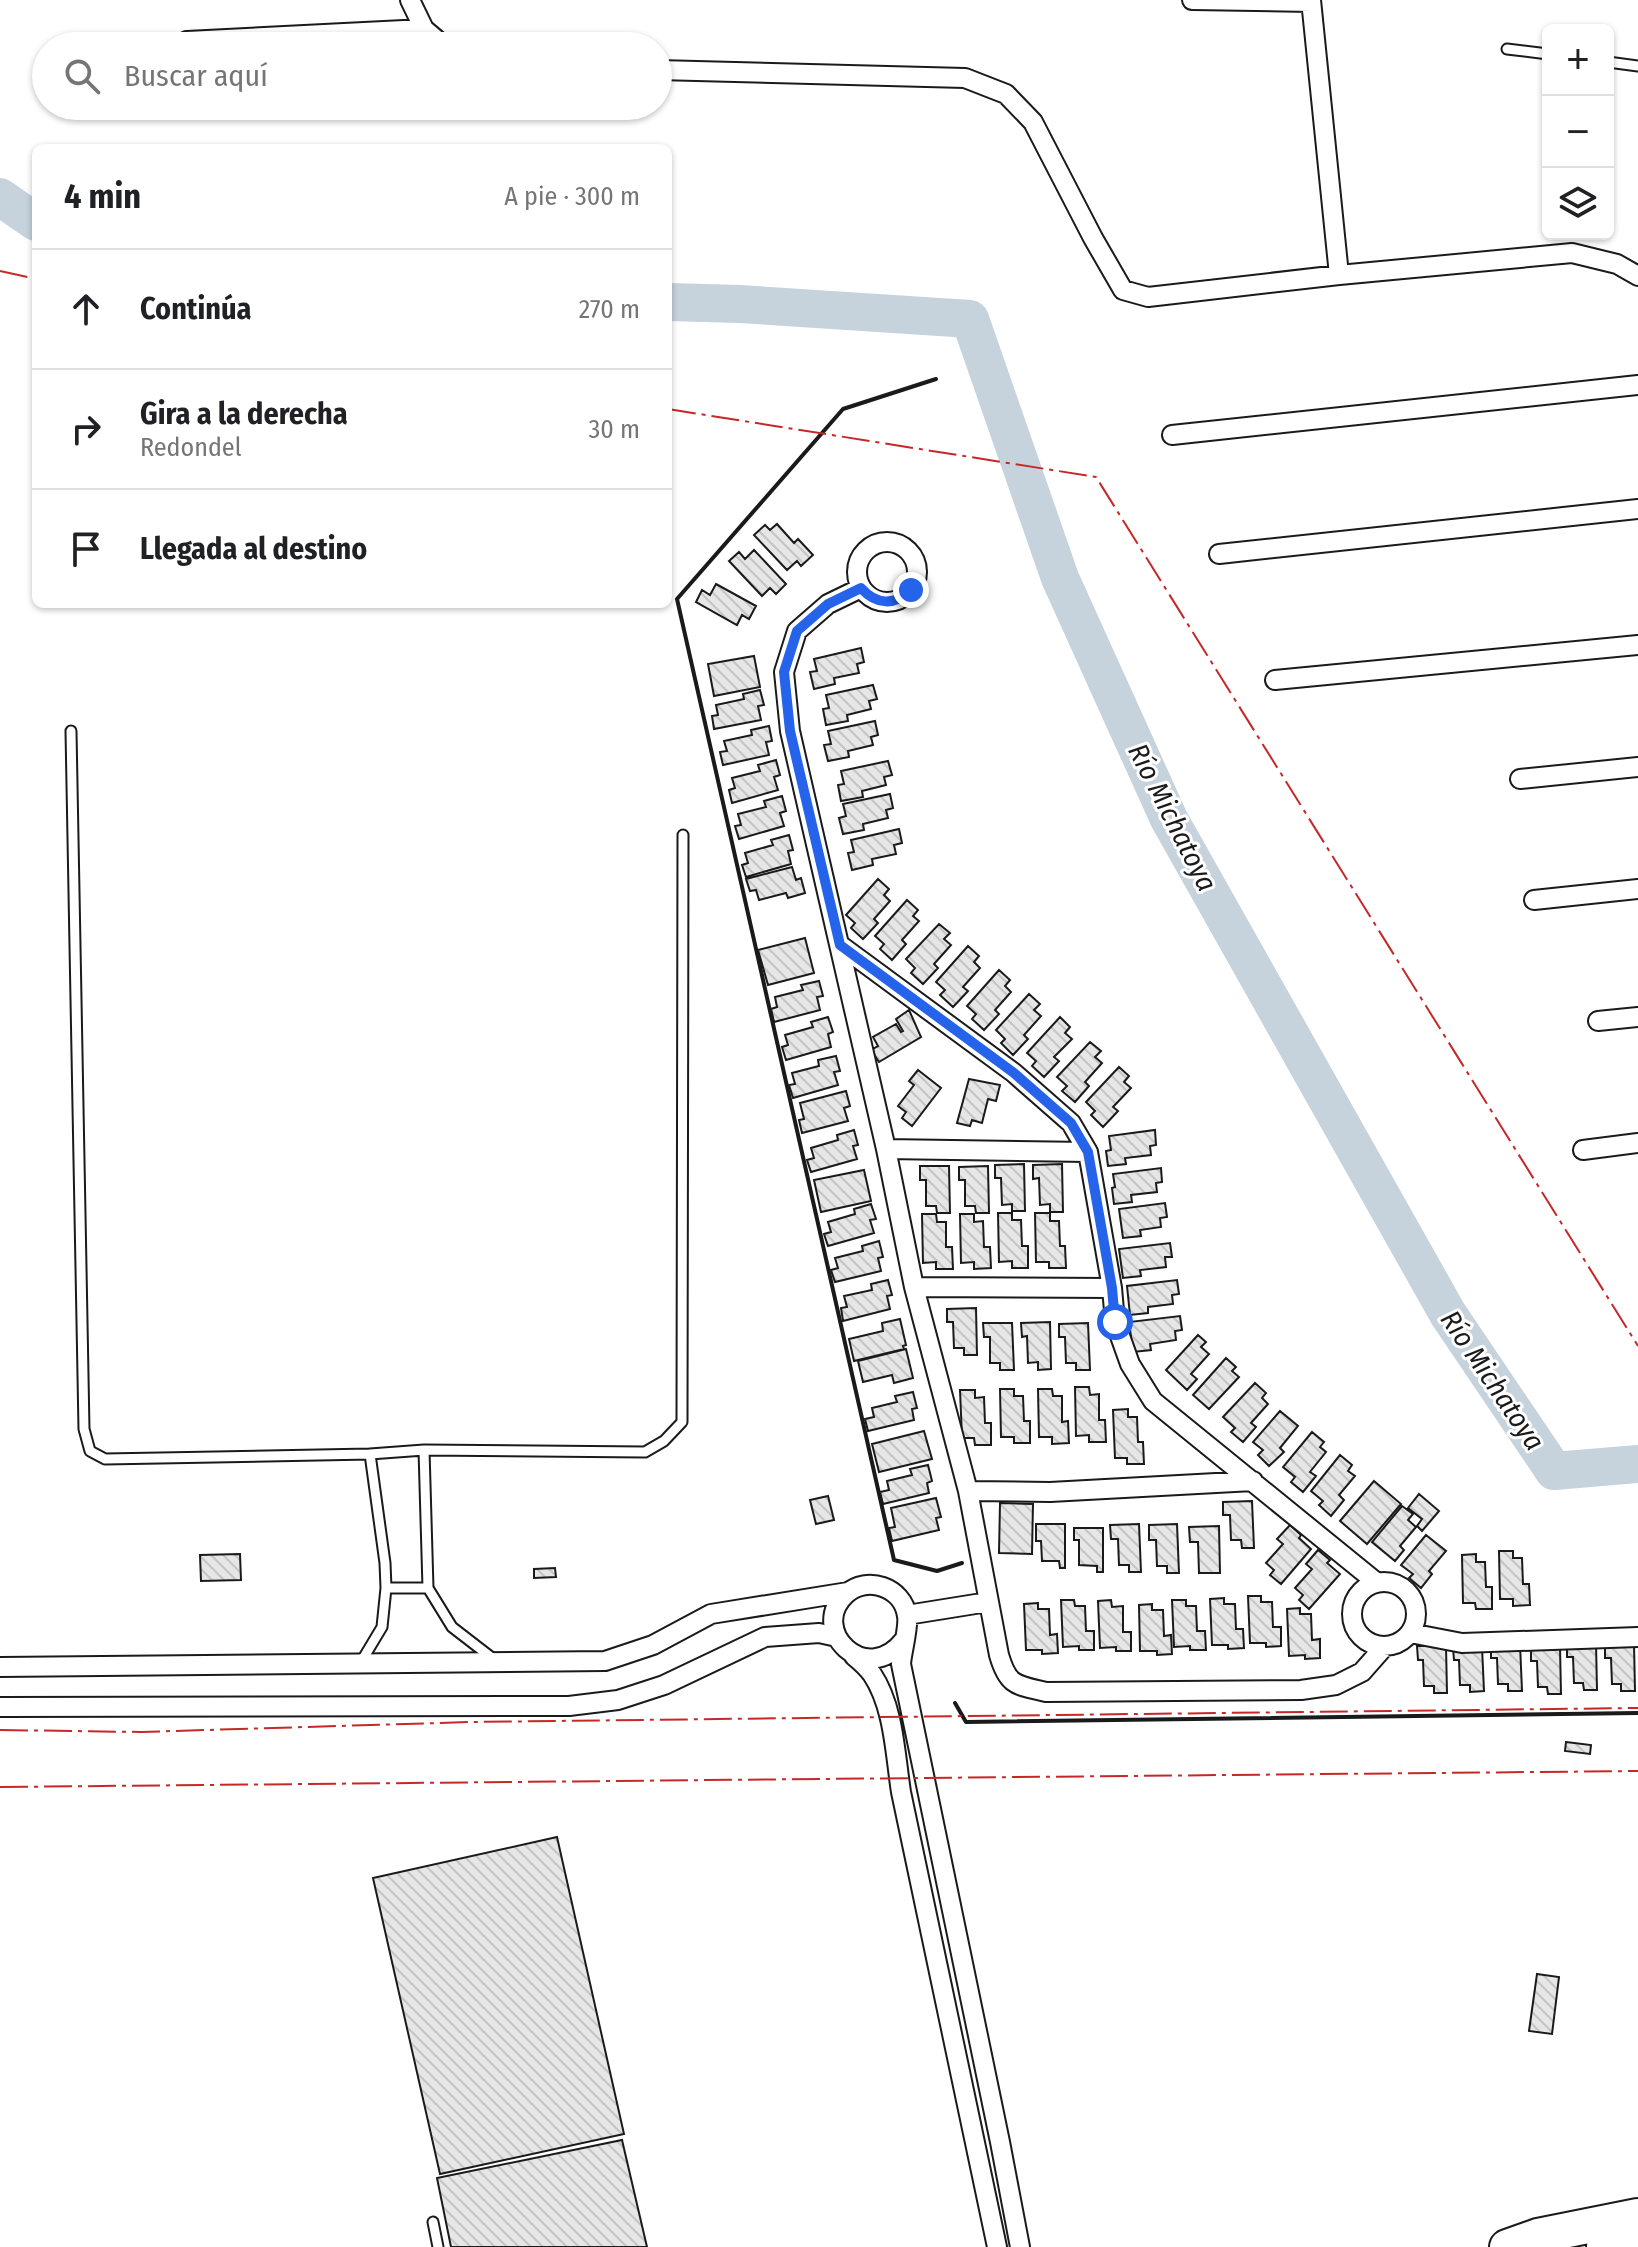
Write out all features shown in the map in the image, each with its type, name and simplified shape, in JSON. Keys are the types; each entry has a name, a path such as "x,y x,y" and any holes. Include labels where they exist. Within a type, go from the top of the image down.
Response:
{"highway":[{"path":"1507,2247 1538,2236 1638,2216"},
{"path":"1604,2247 1638,2240"}],"street":[{"path":"410,0 428,32"},
{"path":"1192,0 1311,1 1339,275"},
{"path":"365,32 424,29"},
{"path":"672,70 965,78 1006,94 1033,122 1123,290 1148,297 1572,253 1617,264 1638,276"},
{"path":"1172,435 1638,385"},
{"path":"1219,554 1638,509"},
{"path":"861,588 828,604 797,631 784,672 790,731 886,1149 914,1287 968,1491 1004,1673 1019,1686 1046,1692 1301,1690 1336,1685 1362,1672 1384,1647"},
{"path":"1275,680 1638,645"},
{"path":"1520,779 1638,767"},
{"path":"1534,900 1638,889"},
{"path":"840,945 1014,1073 1071,1123 1088,1152 1115,1322 1130,1364 1153,1401 1376,1582"},
{"path":"1598,1021 1638,1017"},
{"path":"1583,1150 1638,1143"},
{"path":"886,1149 1088,1152"},
{"path":"914,1287 1112,1288"},
{"path":"968,1491 1050,1492 1253,1481"},
{"path":"1376,1582 1395,1583 1410,1595 1416,1614 1410,1633 1394,1645 1384,1647 1364,1640 1352,1623 1353,1602 1358,1593 1376,1582"},
{"path":"997,2247 901,1792 891,1725 883,1696 871,1672 843,1646 834,1625 839,1601 859,1586 871,1584 895,1593 907,1615 908,1627 901,1664 1020,2247"},
{"path":"0,1667 605,1661 653,1645 711,1614 848,1592"},
{"path":"907,1615 988,1602"},
{"path":"0,1707 569,1706 618,1700 664,1685 765,1637 819,1633 837,1637"},
{"path":"1410,1633 1462,1643 1638,1637"},
{"path":"852,1653 875,1659 897,1649 904,1640"}],"lane":[{"path":"1507,49 1542,53"},
{"path":"1614,63 1638,66"},
{"path":"71,731 84,1429 90,1451 105,1459 370,1454 424,1450 645,1452 664,1441 682,1422 683,835"},
{"path":"424,1450 428,1588 452,1627 498,1663"},
{"path":"361,1662 382,1627 386,1588 370,1454"},
{"path":"386,1588 428,1588"},
{"path":"433,2222 438,2247"}],"building":[{"path":"777,524 794,543 798,539 813,555 801,566 797,561 787,570 754,535 765,525 770,530"},
{"path":"754,550 786,584 776,594 770,588 762,596 729,561 739,552 745,559"},
{"path":"716,584 756,606 749,619 742,615 737,625 696,602 702,590 710,595"},
{"path":"861,648 864,662 857,664 859,673 834,678 835,684 814,689 810,672 817,671 814,659"},
{"path":"754,656 760,687 714,696 708,664"},
{"path":"873,685 877,699 869,701 871,709 847,715 848,721 826,725 823,709 829,708 826,695"},
{"path":"760,690 764,705 758,706 761,720 714,729 712,716 718,715 716,705 744,699 743,694"},
{"path":"875,721 878,735 871,737 873,745 848,751 849,757 828,761 824,745 831,744 828,731"},
{"path":"769,726 772,741 766,742 769,755 723,765 720,752 727,751 724,741 752,735 751,730"},
{"path":"776,760 780,775 774,777 778,790 732,803 729,790 735,788 732,778 760,771 758,765"},
{"path":"888,761 892,775 884,777 886,785 862,791 863,797 841,801 838,785 844,784 841,771"},
{"path":"890,794 893,808 886,810 888,818 863,824 864,830 843,834 839,818 846,816 843,804"},
{"path":"782,796 786,811 780,813 784,826 739,839 735,826 741,825 738,814 766,807 764,801"},
{"path":"899,829 902,843 894,845 896,854 872,859 873,865 852,870 848,853 854,852 851,840"},
{"path":"789,835 793,850 788,851 791,864 746,877 742,865 748,863 745,853 773,845 771,840"},
{"path":"792,867 796,880 801,878 805,893 788,898 786,893 759,900 756,890 750,891 746,879"},
{"path":"878,879 889,889 884,895 890,901 874,919 878,923 863,939 851,928 855,923 846,915"},
{"path":"907,900 918,910 913,916 919,921 902,940 906,944 892,960 880,949 884,944 875,936"},
{"path":"939,924 950,933 944,939 951,945 934,964 938,968 923,984 911,973 915,968 906,959"},
{"path":"805,938 814,973 768,985 758,950"},
{"path":"968,946 979,956 974,962 980,968 963,987 968,991 953,1007 940,995 945,990 936,982"},
{"path":"999,970 1010,980 1005,986 1011,992 995,1010 999,1014 984,1030 972,1019 976,1014 967,1006"},
{"path":"819,981 823,996 817,997 820,1010 774,1022 771,1009 777,1007 775,997 803,990 801,985"},
{"path":"1029,994 1040,1004 1034,1010 1041,1016 1024,1035 1028,1039 1013,1055 1001,1043 1005,1039 996,1030"},
{"path":"909,1010 921,1037 879,1062 871,1050 878,1046 873,1037 896,1024 903,1031 896,1019"},
{"path":"828,1017 833,1032 828,1034 831,1047 786,1060 782,1047 788,1045 785,1035 813,1027 811,1022"},
{"path":"1060,1017 1070,1027 1065,1033 1072,1039 1054,1057 1059,1061 1044,1077 1032,1066 1036,1061 1027,1053"},
{"path":"1090,1042 1101,1051 1095,1057 1102,1063 1085,1082 1089,1086 1075,1102 1062,1091 1067,1086 1057,1077"},
{"path":"836,1056 840,1071 834,1072 838,1085 793,1098 789,1085 795,1084 792,1073 819,1066 818,1060"},
{"path":"1119,1067 1129,1076 1124,1082 1131,1088 1113,1107 1118,1111 1103,1127 1091,1115 1095,1111 1086,1102"},
{"path":"918,1070 941,1088 912,1126 902,1118 906,1112 898,1106 914,1085 909,1081"},
{"path":"969,1079 1000,1085 996,1101 988,1099 982,1123 972,1120 970,1126 957,1123"},
{"path":"846,1091 850,1106 844,1108 848,1121 802,1133 799,1120 804,1119 800,1103"},
{"path":"854,1130 858,1145 853,1146 857,1159 811,1172 807,1160 814,1158 811,1148 838,1140 837,1135"},
{"path":"1155,1130 1156,1145 1150,1146 1151,1155 1125,1158 1126,1164 1108,1166 1106,1151 1111,1150 1109,1136"},
{"path":"1024,1164 1025,1211 1012,1211 1012,1204 1002,1205 1001,1178 995,1178 995,1165"},
{"path":"1062,1164 1063,1212 1050,1212 1050,1204 1040,1205 1039,1178 1033,1179 1033,1165"},
{"path":"920,1166 949,1166 950,1213 937,1213 936,1206 926,1206 926,1180 920,1180"},
{"path":"988,1166 989,1213 976,1213 975,1206 965,1206 965,1180 959,1180 959,1167"},
{"path":"1161,1168 1162,1182 1156,1183 1157,1192 1131,1195 1132,1202 1114,1204 1113,1174"},
{"path":"864,1170 871,1201 821,1212 814,1180"},
{"path":"1165,1203 1167,1217 1160,1218 1161,1227 1140,1230 1141,1236 1123,1238 1119,1209"},
{"path":"871,1204 876,1219 870,1220 874,1233 828,1246 824,1234 831,1232 828,1222 855,1214 854,1209"},
{"path":"998,1213 1012,1213 1012,1220 1021,1220 1022,1246 1028,1246 1028,1268 1012,1268 1012,1261 999,1262"},
{"path":"1035,1213 1050,1213 1050,1221 1059,1221 1060,1246 1065,1246 1066,1268 1049,1268 1049,1262 1036,1262"},
{"path":"922,1214 936,1214 937,1222 946,1222 946,1247 952,1247 953,1269 936,1269 936,1262 923,1263"},
{"path":"960,1214 974,1214 974,1222 983,1221 984,1247 990,1247 991,1268 974,1269 974,1262 961,1263"},
{"path":"879,1241 883,1257 878,1258 881,1271 835,1282 831,1270 838,1268 835,1258 863,1251 862,1246"},
{"path":"1170,1243 1172,1257 1165,1257 1166,1267 1140,1270 1141,1276 1123,1278 1119,1249"},
{"path":"888,1280 892,1295 887,1296 890,1309 843,1321 841,1308 847,1307 844,1296 872,1290 871,1284"},
{"path":"1177,1280 1179,1294 1172,1295 1173,1304 1148,1307 1148,1313 1130,1315 1127,1286"},
{"path":"976,1308 977,1355 964,1355 964,1348 954,1348 953,1322 947,1322 947,1309"},
{"path":"1180,1316 1182,1330 1175,1331 1176,1340 1150,1344 1151,1350 1133,1352 1129,1322"},
{"path":"900,1319 906,1345 904,1349 854,1361 849,1339 883,1331 882,1323"},
{"path":"1050,1322 1051,1369 1038,1370 1038,1362 1028,1363 1027,1336 1022,1337 1021,1323"},
{"path":"983,1323 1012,1323 1014,1370 1000,1370 1000,1363 990,1363 990,1337 984,1337"},
{"path":"1088,1323 1090,1370 1076,1370 1076,1363 1066,1363 1065,1337 1059,1337 1059,1324"},
{"path":"1198,1335 1206,1342 1201,1347 1209,1354 1191,1374 1197,1379 1187,1390 1166,1370"},
{"path":"906,1349 913,1378 894,1383 892,1375 863,1382 858,1361"},
{"path":"1226,1358 1236,1367 1232,1371 1239,1377 1209,1409 1193,1395"},
{"path":"1255,1383 1266,1393 1262,1398 1268,1404 1251,1423 1256,1427 1243,1442 1231,1432 1235,1428 1223,1417"},
{"path":"1075,1387 1089,1387 1090,1395 1099,1394 1099,1420 1105,1420 1106,1442 1089,1442 1089,1435 1076,1436"},
{"path":"1000,1389 1014,1389 1014,1396 1023,1396 1024,1421 1030,1421 1030,1443 1014,1443 1014,1437 1001,1437"},
{"path":"1038,1389 1052,1389 1053,1396 1062,1396 1062,1422 1068,1421 1069,1443 1052,1444 1052,1437 1039,1437"},
{"path":"960,1390 975,1390 975,1398 984,1397 985,1423 991,1423 991,1445 975,1445 974,1438 962,1438"},
{"path":"913,1392 917,1408 912,1409 914,1420 868,1431 865,1419 874,1417 872,1408 897,1402 895,1396"},
{"path":"1128,1409 1128,1417 1137,1417 1138,1442 1143,1442 1144,1464 1127,1464 1127,1458 1115,1458 1113,1410"},
{"path":"1280,1411 1298,1426 1280,1448 1284,1452 1269,1466 1258,1455 1263,1450 1253,1442"},
{"path":"924,1431 932,1459 879,1472 872,1444"},
{"path":"1312,1432 1324,1442 1320,1447 1326,1452 1310,1472 1316,1476 1303,1492 1291,1482 1295,1477 1283,1467"},
{"path":"1340,1455 1352,1465 1348,1471 1355,1476 1339,1495 1344,1500 1331,1516 1319,1505 1323,1501 1311,1491"},
{"path":"928,1465 932,1481 927,1483 929,1493 883,1504 880,1492 889,1490 887,1481 912,1475 910,1469"},
{"path":"1374,1481 1401,1504 1367,1544 1340,1521"},
{"path":"1419,1494 1439,1511 1422,1531 1417,1526 1422,1519 1408,1508"},
{"path":"828,1496 834,1520 816,1524 810,1500"},
{"path":"936,1498 941,1517 936,1518 939,1530 892,1541 889,1528 895,1527 891,1508"},
{"path":"1252,1501 1254,1548 1242,1548 1241,1540 1231,1540 1230,1515 1223,1515 1223,1502"},
{"path":"1000,1503 1033,1504 1032,1554 999,1553"},
{"path":"1402,1506 1413,1514 1408,1520 1416,1527 1400,1546 1404,1550 1395,1561 1372,1542"},
{"path":"1036,1524 1065,1524 1065,1568 1060,1568 1059,1561 1042,1561 1041,1541 1036,1541"},
{"path":"1139,1524 1141,1572 1129,1572 1129,1565 1119,1565 1118,1539 1111,1539 1110,1525"},
{"path":"1177,1524 1179,1573 1167,1573 1167,1566 1157,1566 1156,1540 1149,1540 1149,1525"},
{"path":"1290,1525 1311,1549 1281,1584 1270,1575 1274,1570 1266,1563 1283,1544 1277,1539"},
{"path":"1219,1526 1220,1573 1199,1573 1198,1542 1190,1542 1189,1527"},
{"path":"1074,1528 1103,1528 1103,1572 1097,1572 1097,1566 1079,1565 1079,1540 1074,1540"},
{"path":"1426,1535 1446,1551 1429,1571 1432,1574 1421,1588 1409,1578 1413,1574 1401,1565"},
{"path":"1318,1550 1340,1574 1309,1609 1299,1600 1303,1595 1295,1588 1312,1569 1306,1564"},
{"path":"1499,1551 1513,1551 1513,1558 1522,1558 1523,1584 1529,1584 1530,1605 1513,1606 1513,1599 1500,1599"},
{"path":"240,1554 241,1580 201,1581 200,1555"},
{"path":"1476,1554 1476,1562 1485,1562 1486,1587 1492,1587 1492,1609 1476,1609 1475,1603 1463,1603 1462,1555"},
{"path":"555,1568 556,1577 534,1578 534,1569"},
{"path":"1248,1596 1261,1596 1261,1602 1272,1602 1273,1627 1281,1627 1281,1646 1266,1647 1266,1643 1250,1643"},
{"path":"1224,1598 1224,1604 1235,1604 1236,1629 1243,1629 1244,1648 1228,1649 1228,1645 1212,1645 1210,1599"},
{"path":"1061,1600 1074,1600 1075,1606 1085,1606 1086,1631 1094,1631 1094,1650 1079,1650 1079,1646 1063,1647"},
{"path":"1111,1600 1112,1607 1123,1606 1123,1632 1131,1632 1131,1651 1116,1651 1116,1647 1100,1648 1098,1601"},
{"path":"1172,1600 1186,1600 1186,1606 1196,1606 1197,1631 1205,1631 1206,1650 1190,1650 1190,1646 1174,1647"},
{"path":"1038,1603 1038,1609 1049,1609 1050,1635 1057,1634 1058,1653 1042,1654 1042,1650 1026,1650 1024,1604"},
{"path":"1152,1604 1152,1610 1163,1610 1164,1636 1171,1635 1172,1654 1140,1651 1139,1605"},
{"path":"1300,1608 1300,1614 1311,1614 1312,1640 1320,1639 1320,1658 1289,1656 1287,1609"},
{"path":"1596,1643 1597,1690 1584,1690 1583,1683 1574,1683 1573,1657 1567,1657 1567,1644"},
{"path":"1520,1644 1522,1691 1508,1691 1508,1684 1498,1684 1497,1658 1491,1658 1491,1645"},
{"path":"1605,1644 1634,1644 1635,1691 1621,1691 1621,1684 1612,1684 1611,1658 1605,1658"},
{"path":"1417,1646 1446,1646 1447,1693 1434,1693 1434,1686 1424,1686 1423,1660 1418,1660"},
{"path":"1482,1647 1484,1691 1470,1692 1470,1685 1460,1685 1459,1660 1454,1660 1453,1648"},
{"path":"1531,1647 1560,1647 1561,1694 1548,1694 1547,1687 1538,1687 1537,1661 1531,1661"},
{"path":"1566,1742 1591,1745 1590,1754 1565,1751"},
{"path":"557,1837 624,2134 440,2174 373,1878"},
{"path":"1537,1974 1559,1977 1552,2034 1529,2031"},
{"path":"622,2140 647,2247 451,2247 437,2178"}],"waterway":[{"name":"Río Michatoya","path":"0,197 32,219"},
{"name":"Río Michatoya","path":"672,302 970,319 1060,578 1169,819 1448,1314 1554,1471 1638,1464"}],"wall":[{"path":"936,379 843,409 677,599 894,1560 937,1571 962,1563"},
{"path":"955,1703 966,1722 1638,1713"}],"power":[{"path":"0,271 32,278"},
{"path":"672,410 1096,477 1638,1346"},
{"path":"0,1730 141,1732 471,1722 1638,1708"},
{"path":"0,1787 1638,1771"}],"route":[{"path":"911,590 904,597 885,602 876,600 861,588 828,604 797,631 784,672 790,731 840,945 1014,1073 1071,1123 1088,1152 1115,1322"}]}
